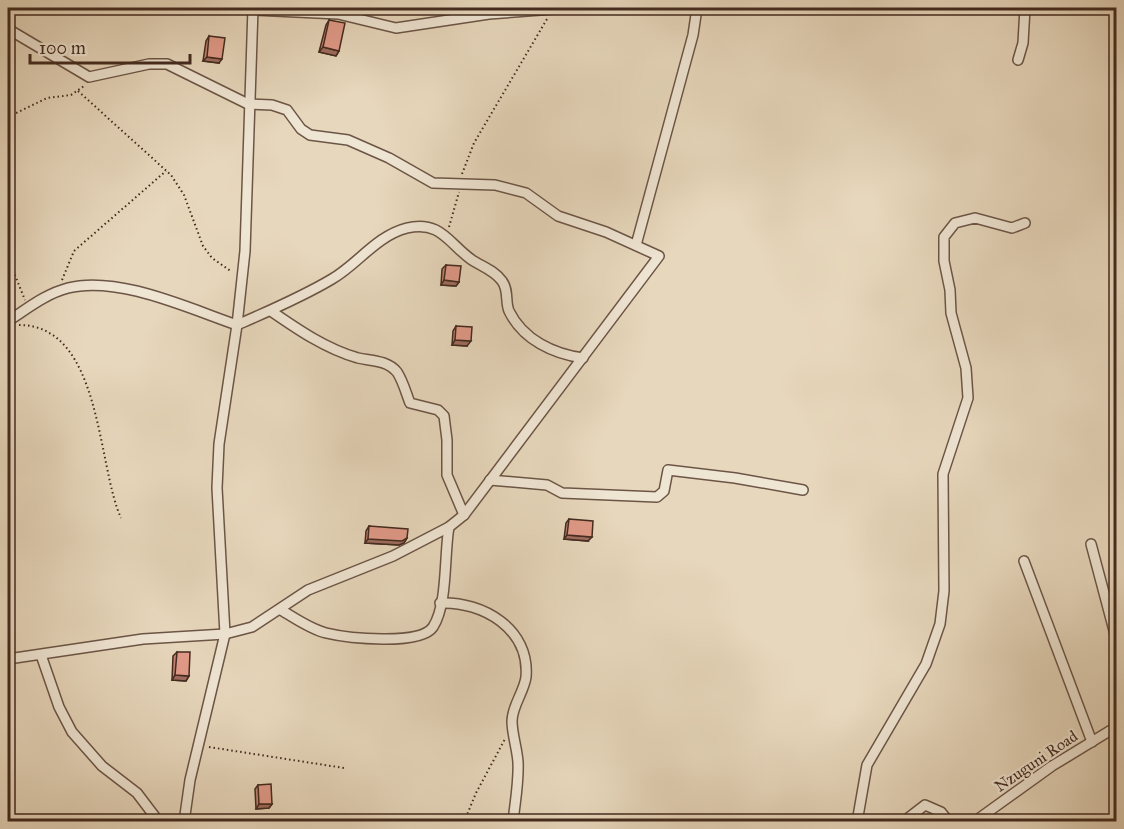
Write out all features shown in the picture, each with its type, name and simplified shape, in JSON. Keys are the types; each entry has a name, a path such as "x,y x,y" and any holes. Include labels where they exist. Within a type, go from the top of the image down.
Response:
{"street":[{"path":"11,11 25,8"},
{"path":"184,822 190,780 225,634 217,488 224,402 242,280 249,8 338,14 396,28 489,14 567,8"},
{"path":"636,245 693,35 697,8"},
{"path":"1018,60 1023,43 1025,8"},
{"path":"8,29 84,76 93,77 149,64 167,64 248,104 272,105 287,110 305,133 348,140 389,158 433,183 495,185 526,193 558,216 594,227 659,256 464,515 449,527 393,556 308,590 252,627 225,634 143,639 41,656 8,659"},
{"path":"857,822 867,765 926,664 940,624 944,591 943,474 968,398 966,368 951,313 950,290 944,261 944,237 955,223 975,218 1012,228 1025,223"},
{"path":"12,323 29,308 54,292 81,286 127,289 237,325 271,311 333,279 364,252 404,229 416,226 431,228 447,235 466,255 503,282 509,310 533,339 567,356 583,358"},
{"path":"271,311 320,342 358,358 380,362 392,368 410,402 438,410 444,416 447,475 464,515"},
{"path":"490,480 547,485 562,493 657,497 664,490 668,470 735,478 803,490"},
{"path":"280,609 325,633 361,637 417,637 429,632 435,624 440,603 449,527"},
{"path":"1091,544 1116,638"},
{"path":"1024,561 1092,742"},
{"path":"440,603 455,602 480,608 506,625 518,639 526,666 526,677 512,722 518,764 513,822"},
{"path":"41,656 58,706 72,732 102,766 137,793 154,820"},
{"name":"Nzuguni Road","path":"974,822 1052,766 1116,727"},
{"path":"903,822 925,805 941,812 949,822"}],"path":[{"path":"447,235 470,150 532,41 553,10"},
{"path":"8,117 47,98 78,92 93,77"},
{"path":"78,92 167,171 184,195 207,253 242,280"},
{"path":"54,292 74,251 167,171"},
{"path":"8,258 29,308"},
{"path":"12,323 26,325 48,333 61,343 78,365 102,434 110,484 122,518"},
{"path":"464,822 512,722"},
{"path":"200,746 344,768"}],"building":[{"path":"329,20 345,23 339,51 323,47"},
{"path":"209,36 225,38 222,59 207,57"},
{"path":"446,265 461,266 459,282 444,280"},
{"path":"456,326 472,327 471,341 455,340"},
{"path":"569,519 593,521 592,537 567,535"},
{"path":"369,526 408,529 407,538 402,541 368,539"},
{"path":"177,652 190,652 189,676 175,675"},
{"path":"271,784 272,804 259,804 258,785"}]}
